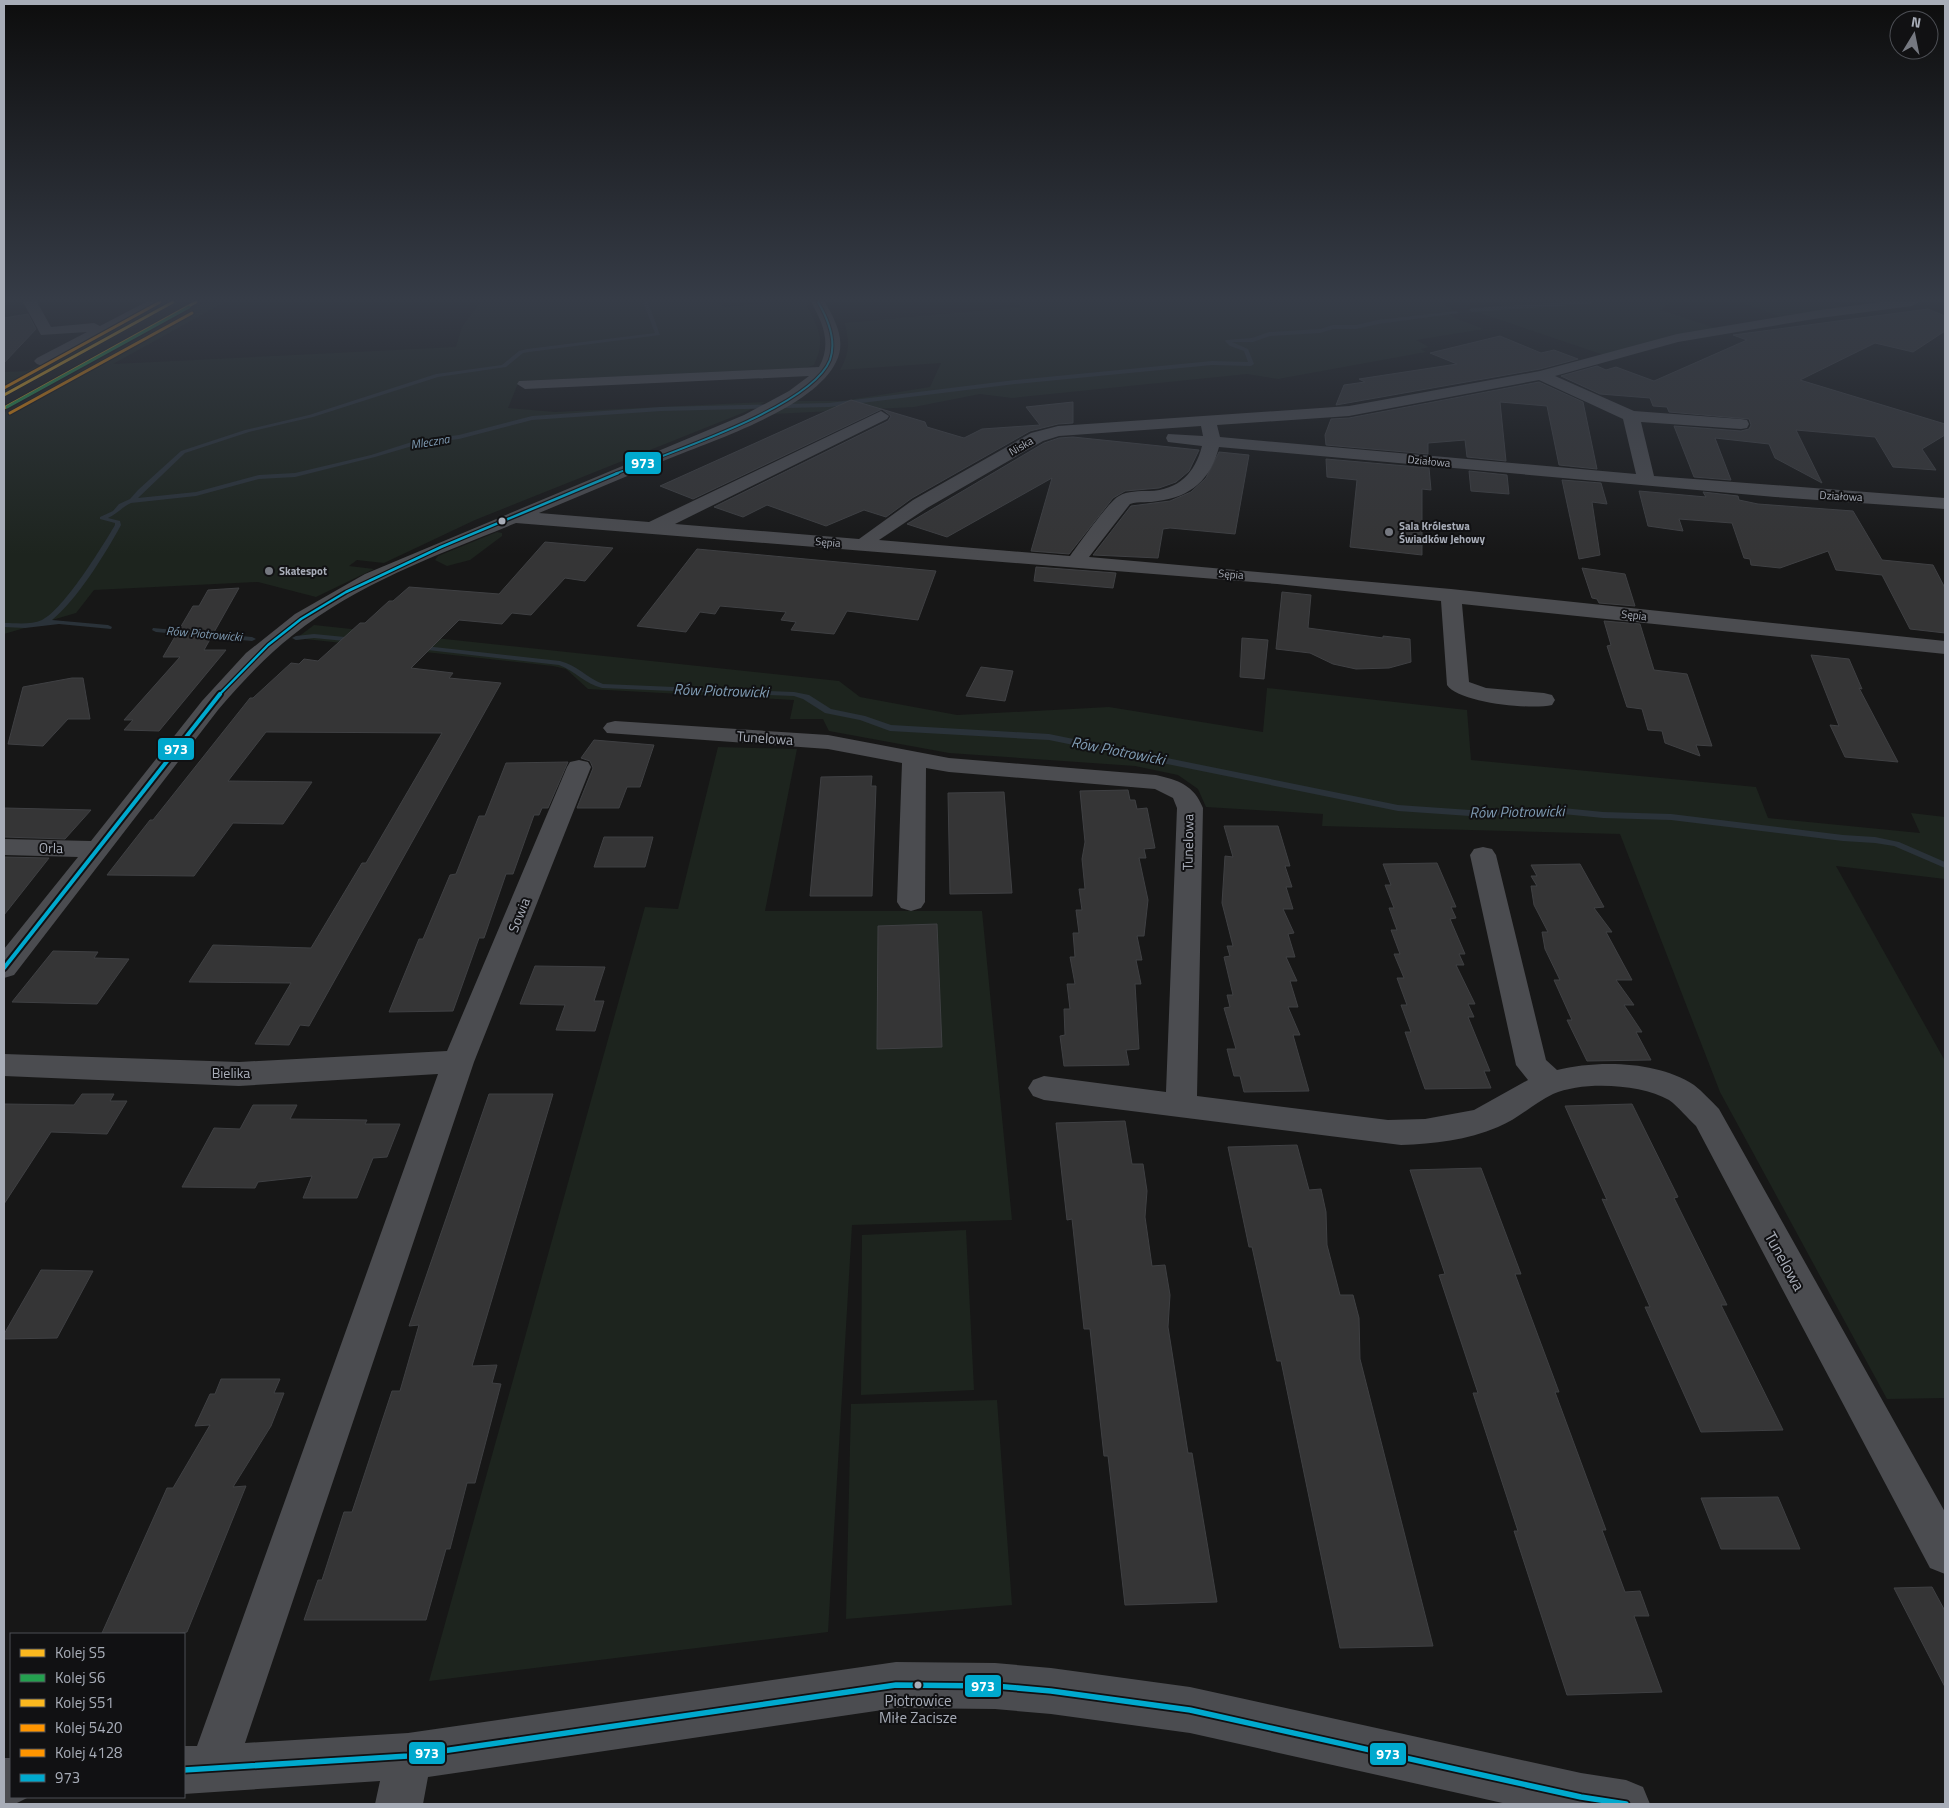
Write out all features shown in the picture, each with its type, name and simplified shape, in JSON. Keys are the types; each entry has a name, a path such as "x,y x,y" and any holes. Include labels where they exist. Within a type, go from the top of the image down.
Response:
{"street":[{"path":"4,968 215,700 268,644 304,616 346,590 758,414 784,401 803,386"},
{"name":"Niska","path":"864,545 870,538 920,504 1037,437 1058,431 1349,411 1480,386"},
{"path":"1565,386 1631,416 1741,424"},
{"path":"653,528 881,416"},
{"path":"1631,416 1646,480"},
{"path":"1076,561 1124,500 1131,497 1170,494 1196,480 1204,469 1212,441 1212,430 1206,422"},
{"name":"Działowa","path":"1078,430 1646,480 1945,504"},
{"name":"Sępia","path":"516,517 1076,561 1451,596 1945,648"},
{"path":"1451,596 1458,685 1471,691 1482,693 1544,700"},
{"name":"Tunelowa","path":"615,728 828,742 978,768 1156,782 1173,786 1182,793 1190,808 1180,1106"},
{"path":"911,902 914,758"},
{"name":"Sowia","path":"198,1769 458,1062 579,767"},
{"name":"Orla","path":"4,847 98,849"},
{"path":"1483,856 1532,1065 1551,1083"},
{"name":"Bielika","path":"4,1065 239,1074 458,1062"},
{"name":"Tunelowa","path":"1044,1088 1388,1132 1427,1133 1457,1128 1486,1119 1551,1083 1602,1076 1635,1076 1659,1082 1682,1093 1708,1118 1945,1553"},
{"path":"198,1769 408,1756 896,1685 995,1686 1051,1691 1190,1710 1581,1797 1626,1804"},
{"path":"399,1804 408,1756"}],"shaded area":[{"path":"4,386 25,386 4,398"},
{"path":"52,386 517,386 508,408 555,412 765,402 745,412 475,520 384,563 357,560 349,566 374,569 316,597 258,582 94,590 76,613 4,634 4,413"},
{"path":"1126,386 1012,398 980,394 914,407 773,414 794,401 842,401 930,387"},
{"path":"497,532 502,533 502,536 470,560 447,566 435,560 438,556"},
{"path":"314,625 839,681 860,697 957,715 1109,707 1263,732 1267,688 1467,710 1471,760 1756,787 1768,818 1920,833 1911,813 1945,817 1945,879 1836,866 1945,1061 1945,1398 1887,1399 1720,1092 1620,834 1322,826 1323,814 1206,807 1198,789 1178,775 1135,766 949,753 829,731 823,719 790,719 794,700 588,689 566,669 553,666 305,639 294,640"},
{"path":"718,747 797,749 765,911 982,911 1012,1220 852,1225 828,1632 429,1681 645,907 678,909"},
{"path":"966,1230 974,1390 861,1395 862,1235"},
{"path":"997,1400 1012,1605 846,1619 851,1404"}],"building":[{"path":"1343,386 1442,386 1336,405"},
{"path":"1516,386 1549,386 1583,402 1597,469 1559,465 1547,406 1500,402 1506,461 1467,457 1465,440 1428,443 1428,454 1326,445 1325,435 1331,419 1349,418"},
{"path":"1583,386 1821,386 1945,424 1945,435 1922,449 1936,470 1893,467 1875,437 1796,430 1822,483 1775,458 1769,444 1715,438 1731,480 1694,477 1674,426 1741,431 1749,429 1751,425 1749,419 1669,412 1667,407 1653,406 1650,398 1600,394"},
{"path":"851,400 882,409 693,499 660,486"},
{"path":"1073,402 1073,423 1058,424 1030,431 912,498 886,517 864,510 826,526 767,505 743,517 714,507 888,421 891,416 882,409 925,422 927,427 964,438 982,429 1040,425 1026,407"},
{"path":"1073,437 1199,450 1189,471 1176,482 1159,488 1125,491 1113,498 1069,554 1031,551 1052,478 947,537 907,524 1044,443 1059,438"},
{"path":"1219,452 1249,455 1235,534 1163,529 1158,558 1093,555 1131,506 1170,501 1191,492 1206,478"},
{"path":"1326,459 1429,468 1431,490 1422,489 1422,555 1350,547 1357,480 1327,477"},
{"path":"1469,471 1507,475 1509,494 1471,491"},
{"path":"1562,480 1601,483 1607,504 1592,502 1600,555 1579,559"},
{"path":"1639,491 1706,497 1703,492 1738,496 1739,500 1758,504 1853,511 1882,560 1933,565 1945,588 1945,633 1910,629 1882,575 1836,570 1828,551 1780,568 1751,565 1750,559 1744,558 1732,523 1679,519 1683,531 1648,526"},
{"path":"545,542 613,548 585,581 565,578 531,615 512,613 502,624 459,620 411,668 453,673 449,678 501,683 309,1026 300,1025 289,1045 255,1044 291,983 189,982 213,945 311,948 362,863 366,863 442,733 266,732 228,781 312,782 283,824 233,823 194,876 107,875 250,698 253,698 291,663 299,664 304,659 318,661 360,623 365,623 389,601 393,601 409,587 499,594"},
{"path":"697,549 936,571 918,620 847,611 834,634 791,630 796,622 781,620 786,612 720,606 715,614 700,612 686,632 637,626"},
{"path":"1036,567 1116,573 1113,588 1034,581"},
{"path":"1582,568 1625,574 1635,606 1599,603 1597,599 1592,598"},
{"path":"239,588 204,650 226,650 159,731 124,730 133,720 124,720 180,657 163,657 193,606 199,606 208,590"},
{"path":"1282,592 1311,595 1308,628 1383,638 1383,636 1410,639 1411,662 1389,668 1356,669 1333,664 1310,653 1276,649"},
{"path":"1604,621 1640,624 1654,670 1687,674 1712,746 1696,745 1700,756 1665,743 1662,731 1648,730 1642,709 1627,707 1607,646 1611,645"},
{"path":"1242,638 1268,640 1264,679 1240,677"},
{"path":"1811,655 1849,659 1862,689 1859,688 1898,762 1845,757 1830,725 1839,726"},
{"path":"981,667 1013,671 1005,701 966,696"},
{"path":"72,678 83,678 90,719 68,719 43,746 8,744 23,687"},
{"path":"594,740 654,745 640,787 627,787 619,808 577,808 593,768 590,761 581,758"},
{"path":"568,762 548,808 542,808 539,815 534,815 513,874 506,874 484,938 479,938 453,1011 389,1012 419,939 423,939 450,875 456,874 479,816 485,816 506,763"},
{"path":"872,776 871,786 876,786 872,896 810,896 821,777"},
{"path":"1128,790 1130,800 1135,800 1137,809 1147,808 1155,848 1144,849 1146,858 1139,858 1148,900 1144,936 1137,936 1142,960 1136,960 1141,984 1135,984 1139,1049 1126,1050 1129,1065 1064,1066 1060,1036 1065,1035 1064,1009 1070,1009 1067,984 1075,984 1070,957 1075,957 1073,933 1079,933 1076,910 1082,910 1079,889 1085,889 1082,859 1085,842 1080,791"},
{"path":"1004,792 1012,893 950,894 948,793"},
{"path":"4,808 91,810 65,839 4,837"},
{"path":"1224,826 1278,826 1290,866 1285,866 1292,887 1286,887 1293,909 1283,909 1294,933 1288,934 1295,957 1286,957 1297,981 1290,981 1298,1007 1288,1007 1300,1035 1293,1035 1309,1091 1244,1092 1240,1076 1234,1076 1227,1049 1236,1049 1224,1008 1230,1007 1227,995 1233,995 1224,957 1230,956 1227,946 1233,946 1222,903 1225,856 1233,857"},
{"path":"604,837 653,837 645,867 594,867"},
{"path":"4,857 49,858 4,915"},
{"path":"1437,863 1456,907 1451,907 1456,918 1450,919 1465,954 1459,954 1464,965 1456,965 1475,1004 1468,1004 1474,1017 1468,1017 1490,1071 1484,1071 1491,1088 1425,1089 1405,1032 1411,1032 1401,1005 1407,1005 1397,978 1404,978 1394,954 1400,954 1391,930 1397,930 1389,908 1394,908 1385,885 1391,885 1383,864"},
{"path":"1580,864 1604,907 1594,908 1612,932 1606,932 1632,980 1616,980 1634,1005 1624,1005 1642,1032 1636,1032 1651,1060 1587,1061 1567,1020 1572,1020 1554,980 1560,980 1545,949 1542,932 1548,932 1534,905 1531,886 1537,886 1531,876 1537,876 1531,865"},
{"path":"937,924 942,1047 877,1049 878,926"},
{"path":"53,951 98,952 94,958 129,959 97,1004 12,1002"},
{"path":"535,966 605,967 594,1001 604,1001 595,1031 556,1030 565,1005 520,1004"},
{"path":"82,1094 114,1094 110,1101 127,1101 107,1134 51,1132 4,1204 4,1104 74,1105"},
{"path":"489,1094 553,1094 472,1366 497,1365 492,1383 501,1384 475,1483 467,1483 450,1549 446,1549 426,1620 304,1620 318,1580 322,1580 344,1512 352,1512 392,1391 400,1391 419,1325 409,1326"},
{"path":"1632,1104 1678,1197 1674,1198 1727,1305 1721,1305 1783,1430 1701,1432 1645,1307 1650,1307 1602,1199 1607,1200 1565,1106"},
{"path":"253,1105 297,1105 290,1119 367,1120 365,1124 400,1124 387,1157 373,1158 357,1198 303,1198 312,1176 258,1182 255,1188 182,1187 214,1128 240,1129"},
{"path":"1125,1121 1132,1164 1143,1164 1147,1191 1145,1217 1152,1266 1165,1265 1170,1295 1168,1327 1188,1453 1192,1453 1217,1602 1125,1605 1108,1456 1104,1456 1090,1329 1084,1329 1072,1219 1067,1220 1056,1123"},
{"path":"1297,1145 1309,1190 1321,1189 1326,1212 1327,1245 1340,1295 1353,1295 1359,1318 1360,1359 1433,1646 1340,1648 1281,1361 1277,1361 1252,1247 1249,1247 1228,1147"},
{"path":"1481,1168 1521,1274 1515,1274 1559,1392 1555,1392 1606,1530 1602,1530 1625,1592 1640,1591 1649,1616 1634,1616 1662,1692 1567,1695 1514,1531 1518,1531 1473,1393 1478,1393 1439,1275 1445,1274 1410,1170"},
{"path":"41,1270 93,1271 57,1338 4,1339 4,1334"},
{"path":"221,1379 280,1379 274,1393 284,1393 271,1426 233,1487 246,1486 187,1632 102,1633 167,1488 173,1488 210,1425 195,1426 210,1394 215,1394"},
{"path":"1778,1497 1800,1549 1721,1549 1701,1498"},
{"path":"1932,1587 1945,1611 1945,1687 1894,1588"}],"waterway":[{"path":"133,500 140,491 183,452 247,431 311,416 400,386"},
{"name":"Mleczna","path":"4,625 36,624 46,621 53,615 84,577 118,525 118,522 102,518 115,512 121,505 129,501 196,494 259,477 295,475 373,456 418,442 459,437 532,418 661,409 829,405 980,386"},
{"name":"Rów Piotrowicki","path":"44,623 59,622 108,627"},
{"name":"Rów Piotrowicki","path":"156,630 252,639"},
{"name":"Rów Piotrowicki","path":"296,638 314,636 355,640"},
{"name":"Rów Piotrowicki","path":"419,647 560,663 572,668 589,681 602,686 794,694 806,697 828,711 862,718 890,728 1049,737 1398,808 1470,813 1563,811 1603,815 1671,817 1843,838 1875,840 1896,844 1945,865"}],"rail line":[{"name":"S51","path":"4,395 20,386"},
{"name":"S5","path":"4,408 43,386"},
{"name":"S6","path":"7,407 45,386"},
{"name":"5420","path":"10,413 58,386"}],"transit line":[{"name":"973","path":"4,968 217,697 250,661 287,629 316,609 346,592 409,561 749,420 793,397 807,386"},
{"name":"973","path":"185,1770 408,1756 896,1685 995,1686 1051,1691 1190,1710 1581,1797 1626,1804"}],"place":[{"name":"Sala Królestwa Świadków Jehowy","path":"1389,532"},
{"name":"Skatespot","path":"269,571"},
{"name":"Piotrowice Miłe Zacisze","path":"918,1685"}]}
